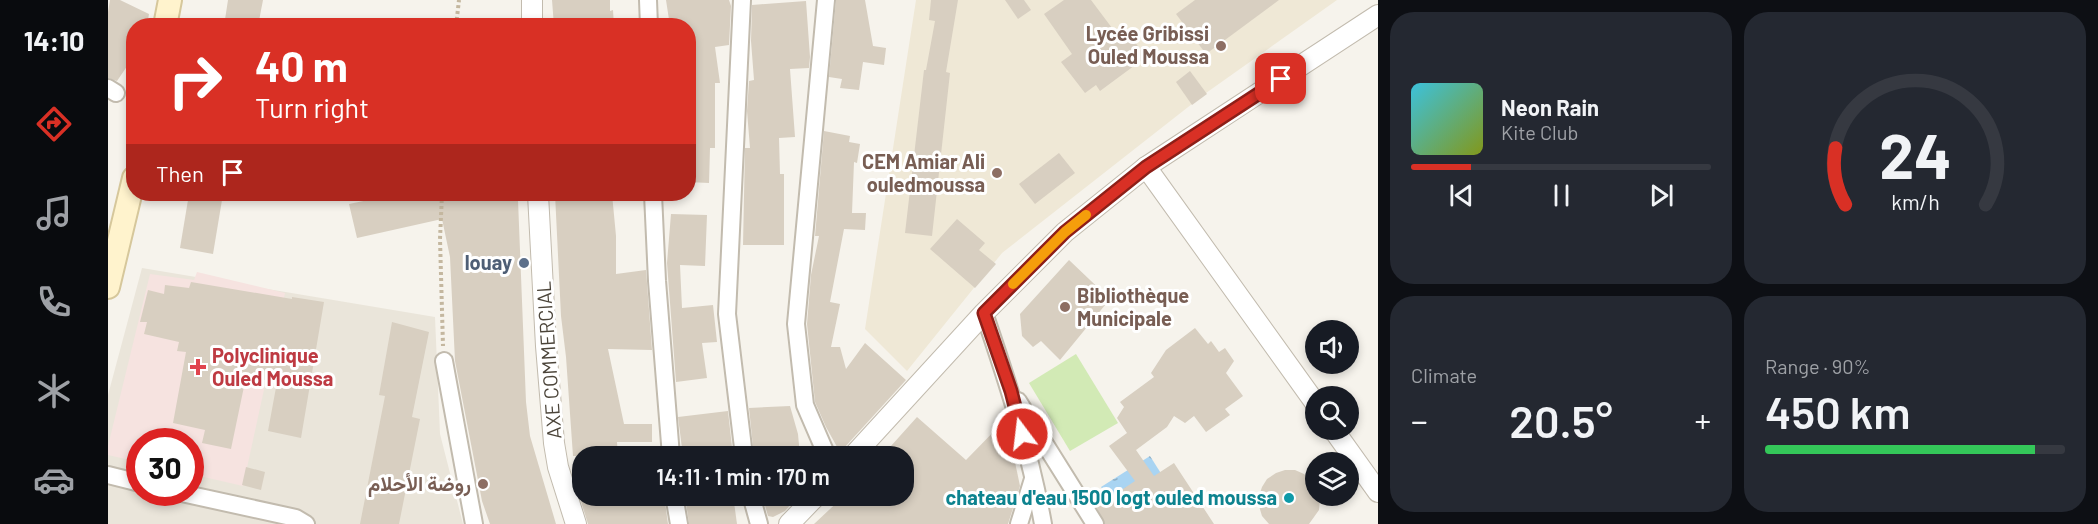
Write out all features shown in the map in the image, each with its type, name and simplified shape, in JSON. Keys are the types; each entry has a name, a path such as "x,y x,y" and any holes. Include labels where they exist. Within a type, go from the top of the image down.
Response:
{"main road":[{"path":"167,18 170,0"},
{"path":"108,287 129,201"}],"street":[{"path":"532,0 532,18"},
{"path":"648,0 649,18"},
{"path":"742,0 727,315 743,446"},
{"path":"822,446 805,405 796,324 826,0"},
{"path":"862,446 984,313 1065,232 1146,167 1378,15"},
{"path":"1146,167 1305,389"},
{"name":"AXE COMMERCIAL","path":"538,201 554,443 558,467 576,524"},
{"path":"653,201 657,281 670,446"},
{"path":"984,313 1011,391 1034,476 1043,524"},
{"path":"444,361 474,524"},
{"path":"1011,391 1095,524"},
{"path":"1341,440 1378,492"},
{"path":"108,475 126,480"},
{"path":"1019,524 1034,476"},
{"path":"204,498 296,519 306,524"},
{"path":"676,506 679,524"},
{"path":"754,506 759,524"},
{"path":"789,524 806,506"}],"path":[{"path":"457,18 459,0"},
{"path":"442,201 440,239 444,361"}],"shaded area":[{"name":"CEM Amiar Ali ouledmoussa","path":"916,0 1337,0 1206,93 1002,253 907,371 865,329"},
{"path":"142,268 435,317 440,434 463,524 108,524 108,395"},
{"name":"Polyclinique Ouled Moussa","path":"197,272 285,293 243,486 204,477 204,428 126,428 126,459 108,455 108,446 150,274 194,280"}],"green space":[{"path":"1076,354 1118,423 1070,451 1029,383"}],"water":[{"path":"1150,456 1193,524 1124,524 1101,487"}],"building":[{"path":"110,0 120,0 149,14 148,18 126,18 126,68 117,81 108,78"},
{"path":"228,0 263,0 260,18 225,18"},
{"path":"552,0 610,0 610,11 613,10 614,18 553,18"},
{"path":"666,0 729,0 731,6 729,45 715,47 720,83 715,83 715,148 710,148 709,183 696,182 696,18 669,18"},
{"path":"836,0 865,0 873,46 886,48 884,65 863,62 859,90 840,88 842,79 829,77"},
{"path":"931,0 958,0 946,72 950,73 932,236 905,233 924,70 926,70 935,21 929,20"},
{"path":"1005,0 1024,0 1031,10 1018,19"},
{"path":"1064,0 1091,0 1115,32 1123,26 1146,57 1100,91 1096,85 1085,93 1061,62 1072,54 1044,14"},
{"path":"1195,0 1279,0 1206,54 1176,14"},
{"path":"806,1 809,68 790,69 795,137 779,138 780,174 784,174 784,245 743,245 745,148 750,148 747,111 749,81 754,80 751,41 752,5"},
{"path":"1190,71 1207,94 1192,105 1176,82"},
{"path":"824,131 850,136 849,142 860,144 857,163 854,162 852,213 866,213 865,230 844,229 830,302 840,304 831,347 840,347 846,369 865,343 906,380 846,446 837,446 815,402 807,324 811,275 819,236 815,236"},
{"path":"1059,153 1075,173 1035,204 1019,184"},
{"path":"188,201 222,201 213,254 180,248"},
{"path":"363,201 518,201 526,402 530,436 556,524 490,524 482,501 455,361 450,257 442,219 357,238 349,204"},
{"path":"555,201 613,201 616,274 646,270 652,350 608,349 624,424 652,424 652,442 617,442 617,446 572,446 561,316"},
{"path":"671,214 707,215 705,266 680,265 682,308 713,305 717,342 702,343 707,378 676,382 667,263"},
{"path":"957,219 985,243 979,250 996,264 975,288 930,249"},
{"name":"Bibliothèque Municipale","path":"1069,260 1110,299 1060,360 1041,341 1033,347 1022,336 1020,314"},
{"path":"191,282 324,302 301,438 268,431 277,382 246,377 231,449 204,443 204,428 173,423 186,352 177,351 179,342 144,334 147,322 140,322 148,290 164,294 165,285 189,288"},
{"path":"392,322 429,332 412,417 420,419 399,524 360,524 385,396 379,395"},
{"path":"1195,328 1208,344 1211,341 1219,352 1225,348 1234,361 1226,373 1243,396 1225,409 1230,415 1206,432 1194,416 1185,423 1174,416 1167,427 1136,450 1154,476 1174,463 1214,524 1105,524 1096,507 1135,481 1109,446 1127,433 1117,418 1124,407 1120,402 1154,377 1151,373 1166,350"},
{"path":"790,406 799,446 753,446 749,408"},
{"path":"728,411 732,446 682,446 678,417"},
{"path":"917,417 966,460 1006,419 1020,486 1008,524 814,524 833,506 914,506 914,446 891,446"},
{"path":"246,467 265,472 261,490 242,485"},
{"name":"chateau d'eau 1500 logt ouled moussa","path":"1295,470 1305,475 1305,506 1319,506 1309,524 1269,524 1262,516 1259,496 1267,479 1276,473"},
{"path":"582,506 666,506 668,524 588,524"},
{"path":"687,506 735,506 737,524 689,524"},
{"path":"765,506 789,506 773,517 768,516"}],"slow traffic":[{"path":"1013,284 1065,232 1086,215"}],"place":[{"name":"Lycée Gribissi Ouled Moussa","path":"1221,46"},
{"name":"CEM Amiar Ali ouledmoussa","path":"997,173"},
{"name":"louay","path":"524,263"},
{"name":"Bibliothèque Municipale","path":"1065,307"},
{"name":"Polyclinique Ouled Moussa","path":"198,367"},
{"name":"روضة الأحلام","path":"483,484"},
{"name":"chateau d'eau 1500 logt ouled moussa","path":"1289,498"}],"route":[{"path":"1022,434 1011,391 984,313 1065,232 1146,167 1281,79"}]}
